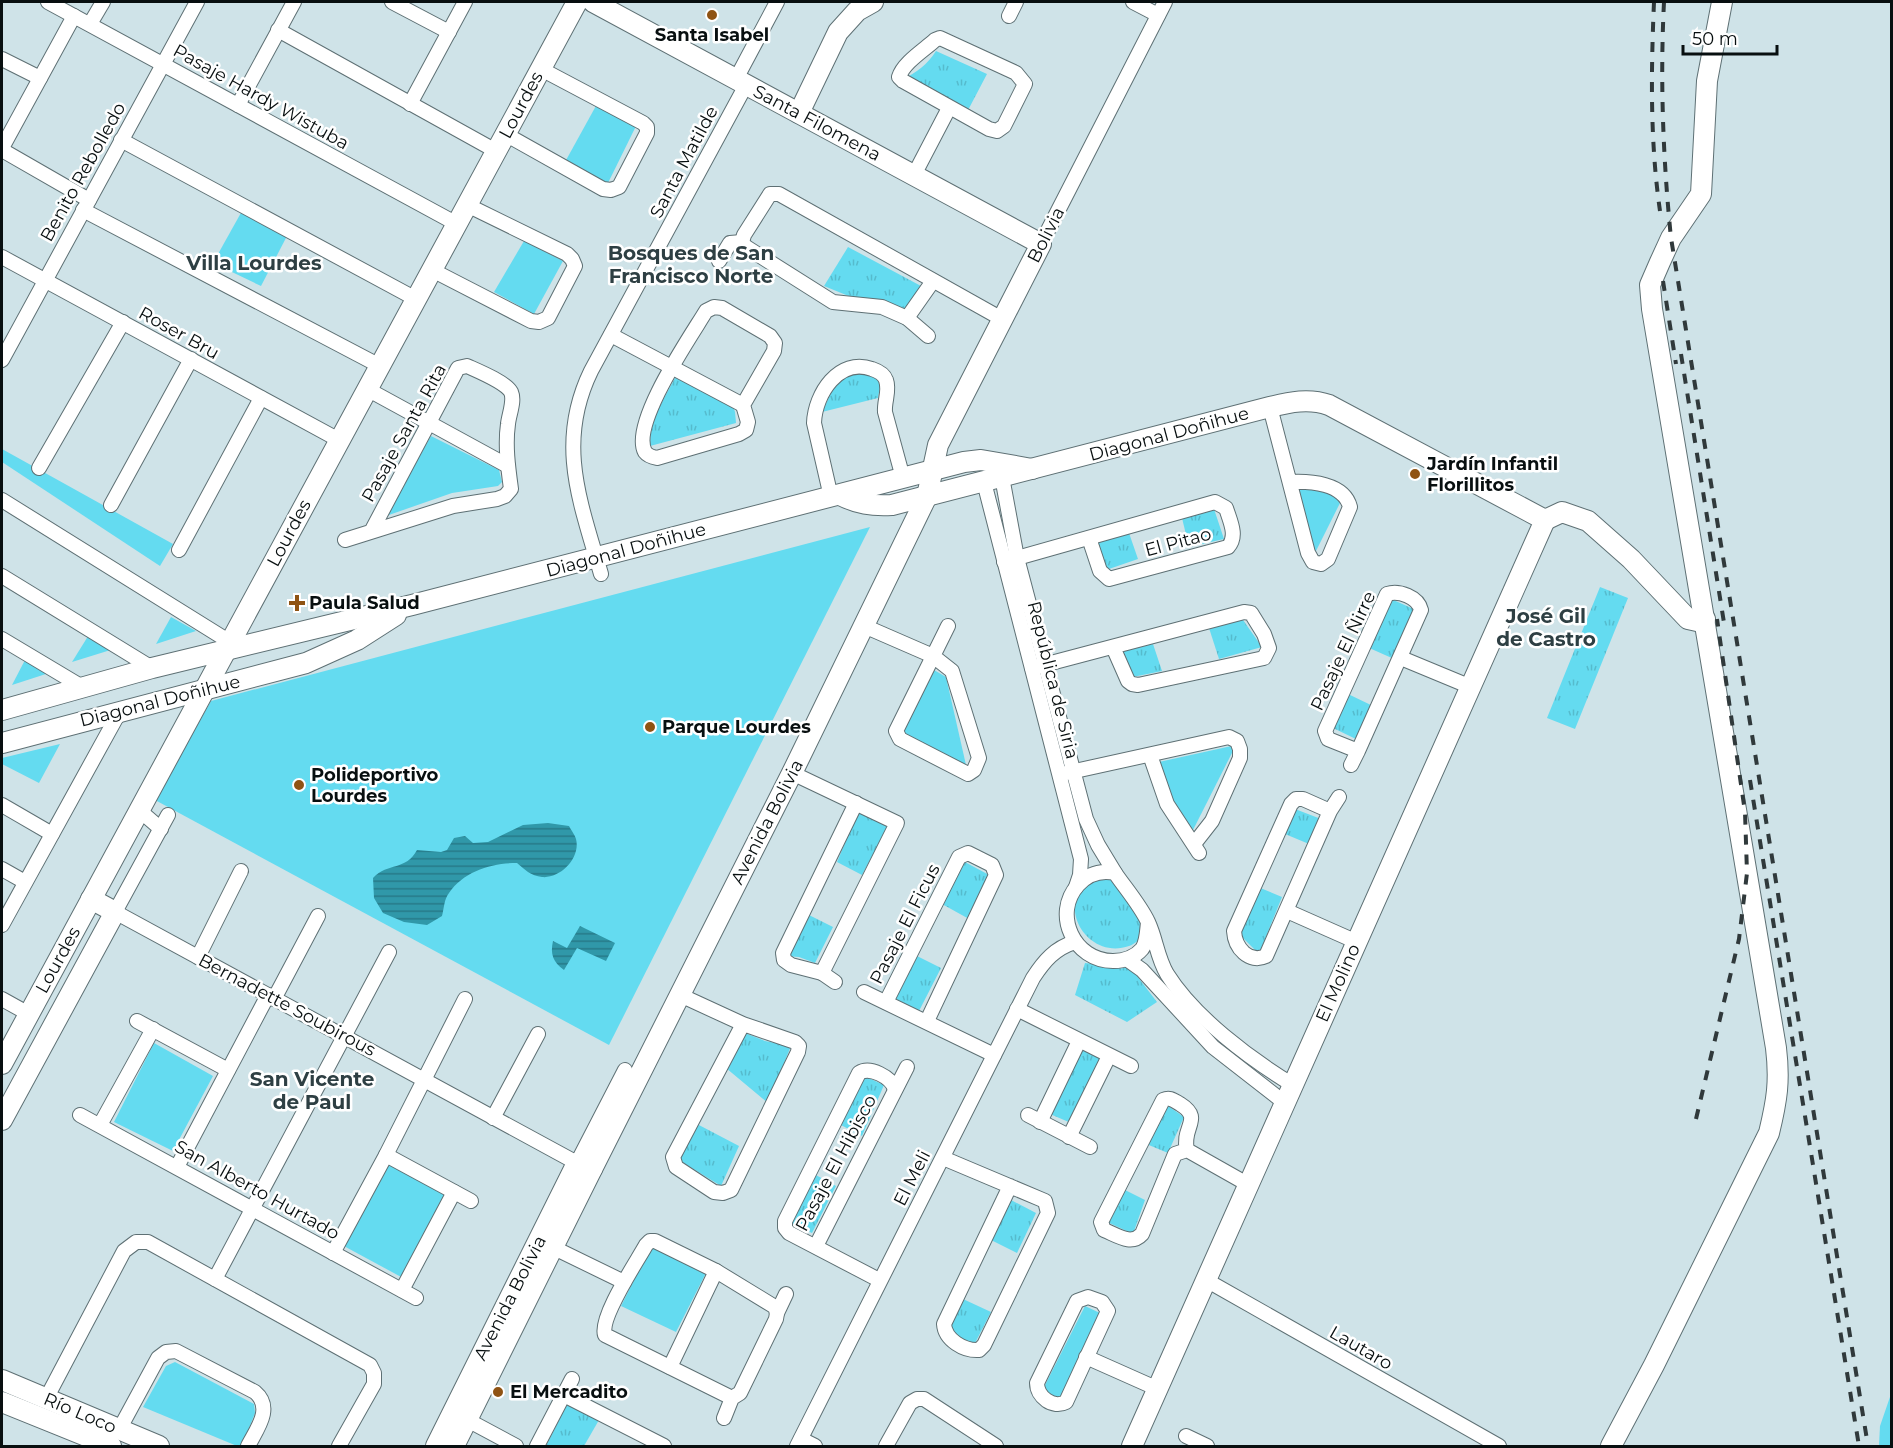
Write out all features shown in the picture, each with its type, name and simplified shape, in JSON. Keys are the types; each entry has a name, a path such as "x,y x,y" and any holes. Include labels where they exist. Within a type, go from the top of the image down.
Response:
{"street":[{"name":"Pasaje Hardy Wistuba","path":"48,2 457,224"},
{"path":"90,24 103,2"},
{"name":"Benito Rebolledo","path":"2,360 197,2"},
{"path":"238,105 294,2"},
{"path":"392,2 448,32"},
{"path":"410,104 465,2"},
{"name":"Lourdes","path":"2,1064 577,2"},
{"name":"Santa Filomena","path":"593,2 1041,244"},
{"name":"Santa Matilde","path":"598,566 577,486 573,456 573,427 578,402 583,388 741,82 777,2"},
{"path":"1009,16 1016,2"},
{"path":"1133,2 1158,15"},
{"name":"Bolivia","path":"933,470 938,445 1165,2"},
{"path":"1611,1446 1654,1365 1769,1132 1777,1101 1779,1074 1776,1048 1652,309 1650,285 1671,238 1701,194 1707,81 1722,2"},
{"path":"799,113 838,32 850,17 868,3"},
{"path":"74,16 2,149 86,205 380,366"},
{"path":"278,30 496,152"},
{"path":"940,38 1016,73 1025,84 1004,126 997,130 989,129 949,108 899,78 906,66 940,38"},
{"path":"2,59 40,78"},
{"path":"505,134 603,189 611,190 619,187 647,133 647,127 541,69"},
{"path":"914,175 949,108"},
{"path":"121,140 416,299"},
{"path":"742,243 744,235 770,194 779,194 1002,319"},
{"path":"432,270 531,321 539,322 548,318 575,266 572,259 567,254 467,205"},
{"path":"719,261 730,243 742,243"},
{"path":"742,243 746,248 833,302 874,305 907,318 928,336"},
{"name":"Roser Bru","path":"2,256 339,440"},
{"path":"907,318 933,281"},
{"path":"611,335 672,367 743,405 748,422 746,430 739,434 657,458 649,456 644,450 645,425 672,367 706,311 714,307 722,308 770,336 775,343 774,351 743,405"},
{"path":"39,468 123,322"},
{"path":"111,505 191,359"},
{"name":"Pasaje Santa Rita","path":"345,540 453,506 505,496 511,489 507,430 513,399 506,386 467,366 458,368 372,530"},
{"path":"836,496 814,423 814,415 826,389 837,374 847,367 870,368 879,371 886,378 885,412 903,478"},
{"path":"367,389 508,466"},
{"path":"179,550 261,398"},
{"name":"Diagonal Doñihue","path":"836,496 872,506 891,505 1270,407 1307,400 1329,405 1545,520"},
{"path":"1270,407 1308,553 1313,562 1322,564 1328,559 1350,507 1348,500 1344,495 1329,487 1309,481 1290,482"},
{"name":"Diagonal Doñihue","path":"4,707 84,688 227,646 598,566 933,470 981,460 1032,469"},
{"name":"Avenida Bolivia","path":"436,1446 460,1416 585,1166 680,994 792,773 927,496 933,470"},
{"name":"República de Siria","path":"993,479 1038,666 1059,774 1081,859 1080,875 1076,887"},
{"path":"2,500 227,646"},
{"name":"El Pitao","path":"1011,560 1215,502 1227,508 1234,536 1228,547 1109,579 1100,571 1089,538"},
{"path":"1545,520 1562,512 1588,521 1631,559 1688,619 1697,621 1705,619"},
{"name":"El Molino","path":"1132,1446 1545,520"},
{"path":"2,576 152,668"},
{"name":"Pasaje El Ñirre","path":"1351,765 1358,751 1401,658 1421,610 1416,600 1397,592 1387,594 1325,731 1328,739 1358,751"},
{"name":"Diagonal Doñihue","path":"2,743 306,663 357,640 412,605"},
{"path":"1038,666 1244,612 1251,613 1255,617 1269,648 1264,658 1138,685 1128,681 1113,647"},
{"path":"864,626 933,656 952,670 979,758 974,770 968,774 900,739 896,731 933,656 948,626"},
{"path":"2,639 84,688"},
{"path":"1401,658 1471,687"},
{"name":"República de Siria","path":"1038,666 1090,830 1115,873"},
{"path":"2,925 120,711"},
{"path":"1059,774 1228,737 1237,741 1240,759 1218,810 1205,830 1197,849 1167,804 1150,755"},
{"path":"792,773 897,824 822,973"},
{"path":"1330,811 1303,799 1296,799 1291,804 1234,931 1240,948 1250,958 1258,960 1266,956 1330,811 1339,797"},
{"path":"835,982 822,973 791,965 784,960 783,953 856,803"},
{"path":"2,805 52,834"},
{"path":"139,810 160,829"},
{"name":"Lourdes","path":"2,1120 168,815"},
{"name":"Pasaje El Ficus","path":"886,1002 959,857 968,853 992,865 996,875 927,1021"},
{"path":"2,868 25,882"},
{"path":"198,957 241,871"},
{"path":"1285,1103 1213,1047 1142,970 1128,960 1099,960 1080,949 1071,935 1068,915 1070,896 1082,880 1097,872 1115,873 1148,922 1162,965 1178,989 1227,1038 1293,1085"},
{"name":"Bernadette Soubirous","path":"91,899 585,1166"},
{"path":"1287,911 1357,942"},
{"path":"177,1167 228,1070 318,916"},
{"path":"1128,960 1142,949 1148,922"},
{"name":"El Meli","path":"799,1443 1017,1009 1043,963 1065,945 1075,942"},
{"path":"216,1279 388,952"},
{"path":"864,992 994,1055"},
{"path":"680,994 742,1024 795,1042 799,1046 731,1190 723,1193 714,1192 676,1167 673,1157 742,1024"},
{"path":"2,999 29,1014"},
{"path":"333,1253 386,1155 465,999"},
{"path":"1017,1009 1131,1066"},
{"path":"137,1021 228,1070"},
{"path":"100,1125 153,1029"},
{"path":"493,1118 538,1034"},
{"path":"1040,1122 1079,1041"},
{"path":"1070,1137 1109,1056"},
{"path":"895,1089 907,1067"},
{"path":"585,1166 625,1070"},
{"name":"Pasaje El Hibisco","path":"870,1070 891,1081 895,1089 816,1246 789,1233 784,1221 858,1073 870,1070"},
{"path":"1187,1150 1185,1137 1192,1118 1191,1114 1189,1110 1170,1098 1166,1098 1162,1100 1101,1222 1104,1230 1129,1240 1137,1239 1142,1234 1176,1154 1187,1150 1249,1185"},
{"name":"San Alberto Hurtado","path":"80,1115 416,1298"},
{"path":"1028,1115 1090,1148"},
{"path":"386,1155 471,1201"},
{"path":"942,1158 1010,1186 1045,1201 1048,1213 984,1345 979,1350 972,1350 948,1338 944,1324 1010,1186"},
{"path":"402,1290 454,1192"},
{"path":"732,1398 605,1335 604,1323 624,1282 650,1241 655,1241 717,1271 774,1307 777,1313"},
{"path":"46,1399 124,1251 131,1244 148,1242 367,1362 372,1369 374,1384 339,1446"},
{"path":"546,1244 624,1282"},
{"path":"816,1246 879,1280"},
{"path":"669,1367 717,1271"},
{"name":"Lautaro","path":"1206,1280 1499,1446"},
{"path":"724,1418 732,1398 740,1393 786,1294"},
{"path":"1088,1297 1102,1302 1108,1311 1086,1357 1066,1402 1054,1404 1041,1397 1037,1391 1037,1383 1077,1301 1088,1297"},
{"path":"104,1440 158,1358 166,1352 176,1351 255,1392 262,1399 264,1413 248,1446"},
{"path":"1086,1357 1158,1389"},
{"path":"537,1446 572,1379"},
{"name":"Río Loco","path":"2,1380 46,1399 104,1440"},
{"path":"564,1395 664,1446"},
{"path":"886,1446 910,1403 917,1399 924,1399 996,1446"},
{"name":"Río Loco","path":"2,1402 104,1440 159,1446"},
{"path":"460,1416 516,1446"},
{"name":"Avenida Bolivia","path":"454,1446 460,1416"},
{"path":"1186,1436 1207,1446"},
{"path":"799,1443 815,1446"}],"green space":[{"path":"936,51 987,74 966,114 902,80 921,68"},
{"path":"597,104 637,124 608,183 565,162"},
{"path":"242,211 287,236 261,286 213,263"},
{"path":"524,241 563,261 534,314 494,292"},
{"path":"848,247 921,286 908,312 851,297 824,286"},
{"path":"856,369 881,380 878,398 822,412 838,378"},
{"path":"676,376 733,406 736,423 650,446 655,418"},
{"path":"431,436 499,470 502,482 498,486 452,493 386,516"},
{"path":"2,449 173,544 160,566 2,462"},
{"path":"1308,484 1329,490 1340,503 1314,555 1298,489"},
{"path":"1214,509 1224,539 1189,547 1182,518"},
{"name":"Parque Lourdes","path":"870,527 609,1045 155,800 211,701"},
{"path":"1129,533 1138,559 1106,570 1096,541"},
{"path":"1600,587 1628,598 1575,729 1547,718"},
{"path":"1389,598 1418,611 1394,659 1367,647"},
{"path":"171,617 196,631 156,644"},
{"path":"1243,620 1262,647 1219,659 1209,628"},
{"path":"90,633 117,648 72,662"},
{"path":"1153,644 1162,671 1128,678 1120,652"},
{"path":"25,660 49,673 12,685"},
{"path":"934,670 946,677 966,765 963,769 900,738"},
{"path":"1348,694 1373,706 1358,740 1333,728"},
{"path":"60,744 39,783 2,764 2,758"},
{"path":"1236,745 1192,832 1169,803 1159,762"},
{"path":"1295,809 1321,819 1309,844 1285,834"},
{"path":"858,812 888,827 862,875 837,862"},
{"path":"963,861 991,876 969,919 942,904"},
{"path":"1106,877 1112,879 1124,892 1139,919 1140,935 1137,941 1129,946 1113,948 1100,945 1088,937 1080,927 1075,914 1076,902 1081,890 1093,881"},
{"path":"1258,887 1282,897 1259,954 1236,931"},
{"path":"805,913 833,927 815,963 799,957 785,956"},
{"path":"915,955 941,968 919,1011 896,999 897,992"},
{"path":"1085,963 1112,968 1130,967 1157,1002 1127,1022 1075,995"},
{"path":"745,1033 765,1041 791,1046 768,1103 726,1068"},
{"path":"154,1043 213,1076 173,1151 114,1122"},
{"path":"1080,1049 1101,1059 1071,1123 1050,1114"},
{"path":"862,1075 884,1085 862,1136 837,1123"},
{"path":"1164,1103 1184,1117 1168,1153 1144,1143"},
{"path":"697,1124 739,1146 721,1186 677,1159"},
{"path":"387,1162 447,1194 403,1278 342,1245"},
{"path":"814,1174 836,1186 812,1233 790,1223"},
{"path":"1123,1189 1145,1200 1133,1234 1105,1221"},
{"path":"1011,1200 1036,1213 1017,1253 991,1240"},
{"path":"651,1246 706,1273 676,1332 621,1306"},
{"path":"963,1299 991,1312 973,1347 947,1331"},
{"path":"1085,1306 1100,1313 1059,1400 1042,1391"},
{"path":"175,1362 254,1404 255,1413 242,1446 237,1446 143,1407 166,1366"},
{"path":"1891,1394 1891,1446 1879,1446 1880,1426"},
{"path":"568,1402 599,1420 584,1446 546,1446"}],"shaded area":[{"path":"548,823 569,826 576,839 577,846 572,860 556,875 538,876 528,872 517,863 479,870 455,885 446,898 442,916 427,925 404,922 383,913 374,898 373,878 385,870 408,861 417,850 441,852 447,850 454,838 465,836 473,843 488,842 523,825"},
{"path":"580,926 615,943 606,961 577,948 564,970 553,957 553,941 567,948"}],"railway":[{"path":"1654,2 1652,106 1654,159 1660,211"},
{"path":"1664,2 1663,120 1671,238 1868,1446"},
{"path":"1663,281 1676,364"},
{"path":"1681,354 1725,629"},
{"path":"1696,1119 1739,939 1747,873 1745,812 1717,619"},
{"path":"1750,780 1859,1446"}],"place":[{"name":"Santa Isabel","path":"712,15"},
{"name":"Jardín Infantil Florillitos","path":"1415,474"},
{"name":"Paula Salud","path":"297,603"},
{"name":"Parque Lourdes","path":"650,727"},
{"name":"Polideportivo Lourdes","path":"299,785"},
{"name":"El Mercadito","path":"498,1392"}],"district":[{"name":"Villa Lourdes","path":"254,263"},
{"name":"Bosques de San Francisco Norte","path":"691,264"},
{"name":"José Gil de Castro","path":"1546,628"},
{"name":"San Vicente de Paul","path":"312,1090"}]}
